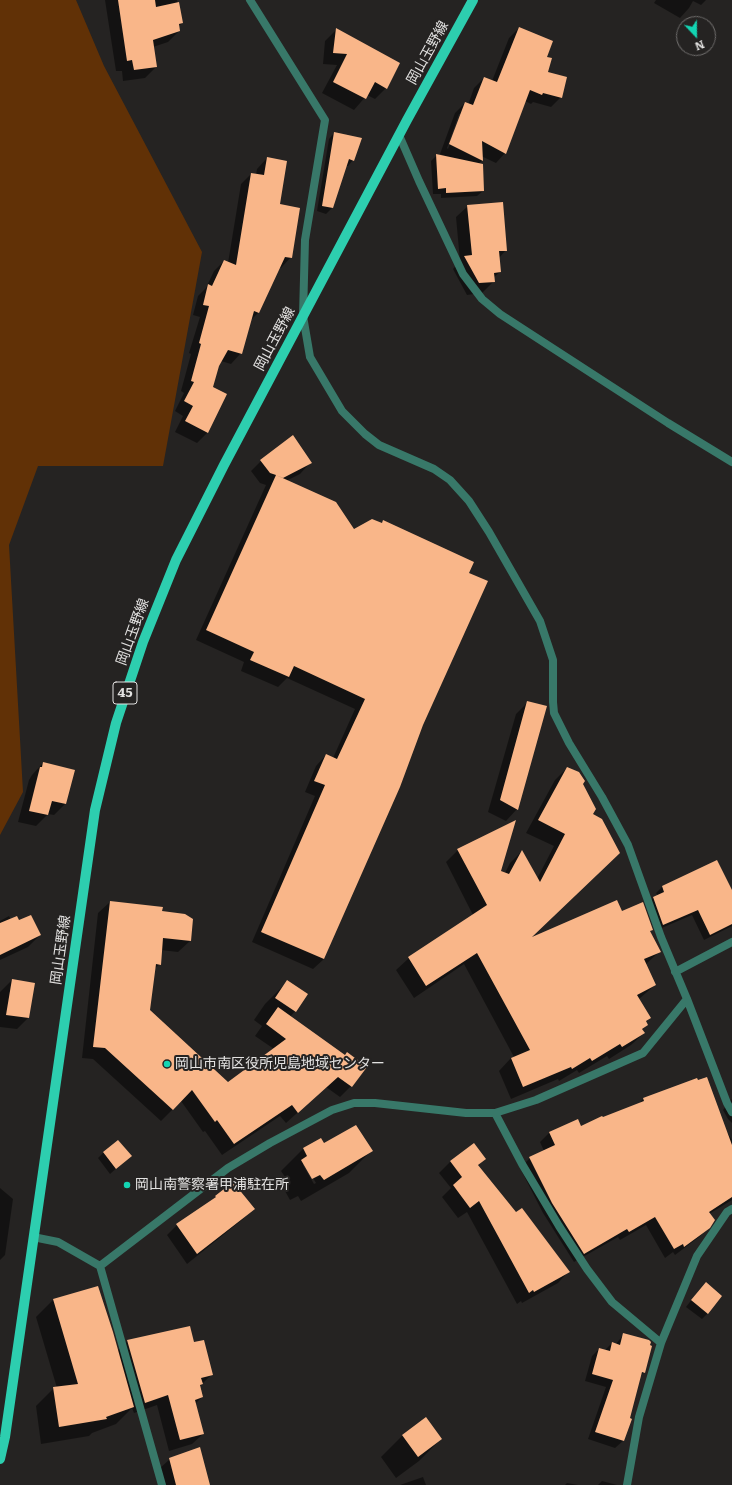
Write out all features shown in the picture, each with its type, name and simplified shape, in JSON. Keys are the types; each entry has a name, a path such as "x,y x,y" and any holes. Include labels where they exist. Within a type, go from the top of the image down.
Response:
{"main road":[{"name":"岡山玉野線","path":"0,1459 95,810 116,723 142,642 176,560 224,464 399,135 473,0"}],"street":[{"path":"250,0 325,120 305,240 303,316 310,357 342,411 365,434 379,444 434,469 450,480 469,501 489,532 540,621 553,660 554,713 569,743 602,797 628,845 661,937 687,999 727,1103 732,1112"},
{"path":"399,135 463,274 482,299 500,314 668,423 732,462"},
{"path":"675,972 732,942"},
{"path":"100,1266 228,1168 270,1142 332,1110 354,1103 466,1114 495,1113 536,1100 644,1053 687,999"},
{"path":"495,1113 550,1212 587,1269 612,1302 661,1343"},
{"path":"627,1485 639,1417 661,1343 697,1256 727,1212 732,1209"},
{"path":"33,1237 58,1242 100,1266 162,1485"}],"shaded area":[{"path":"0,0 76,0 104,66 202,252 163,466 38,466 9,545 23,792 0,835"}],"building":[{"path":"118,0 155,0 156,7 179,2 183,23 179,24 180,31 153,40 157,67 134,70 132,60 127,61"},
{"path":"519,27 553,41 547,57 552,58 548,72 567,77 562,98 543,93 542,95 530,90 506,154 482,141 483,161 449,144 465,102 473,105 484,77 497,82"},
{"path":"336,28 400,63 387,89 375,82 366,99 333,82 347,54 333,53"},
{"path":"334,132 362,138 354,161 349,159 333,208 322,206"},
{"path":"436,154 483,164 484,191 446,193 446,188 438,189"},
{"path":"267,157 287,161 280,204 300,208 292,258 285,257 259,313 254,311 242,354 228,350 219,366 213,387 227,394 208,433 185,421 193,406 184,401 194,382 191,381 209,306 203,305 208,284 212,286 224,260 236,265 251,173 264,175"},
{"path":"503,202 507,251 499,251 501,272 494,273 495,282 479,283 464,256 472,255 467,205"},
{"path":"293,435 312,463 283,478 270,473 260,460"},
{"path":"276,475 336,502 354,529 372,519 382,523 383,520 474,562 469,573 488,581 423,725 400,787 324,959 261,932 325,785 314,781 326,754 337,759 365,699 294,666 289,677 250,660 254,652 206,630"},
{"path":"527,701 547,706 518,810 500,800"},
{"path":"43,762 75,770 66,804 52,801 48,815 29,811 40,767 42,767"},
{"path":"567,767 579,772 585,781 583,784 596,809 593,814 602,819 620,853 532,937 617,900 622,911 643,902 653,930 650,931 661,952 644,959 656,985 637,995 651,1018 646,1021 648,1025 642,1029 645,1033 622,1047 620,1044 592,1061 590,1058 572,1069 571,1067 523,1087 511,1058 530,1050 477,953 426,986 408,957 487,905 457,849 516,820 501,871 509,874 522,850 540,882 565,834 538,820"},
{"path":"717,860 732,890 732,924 710,935 698,910 663,925 653,897 664,892 662,886"},
{"path":"110,901 163,907 162,911 185,914 193,919 191,941 163,938 161,965 156,964 150,1010 228,1082 286,1039 266,1024 278,1007 345,1055 347,1052 367,1067 352,1087 338,1077 298,1113 292,1105 234,1144 217,1120 215,1122 192,1090 173,1110 105,1048 93,1047"},
{"path":"31,915 41,935 0,955 0,923 17,916 19,920"},
{"path":"12,979 35,983 29,1018 6,1015"},
{"path":"287,980 308,994 296,1012 275,998"},
{"path":"707,1077 732,1145 732,1197 709,1212 715,1220 710,1228 684,1247 683,1244 674,1249 655,1217 629,1232 627,1229 584,1254 552,1203 529,1157 555,1145 549,1132 578,1119 581,1126 602,1116 603,1117 644,1101 643,1098 697,1078 698,1080"},
{"path":"356,1125 373,1151 324,1180 320,1175 312,1179 301,1160 307,1156 303,1148 321,1138 324,1143"},
{"path":"118,1140 132,1156 116,1169 103,1152"},
{"path":"474,1143 486,1159 478,1165 516,1212 522,1208 570,1272 534,1292 533,1290 529,1293 479,1201 470,1208 453,1185 462,1177 450,1161"},
{"path":"233,1182 255,1209 197,1254 176,1224 216,1197 215,1196"},
{"path":"706,1282 722,1296 708,1314 691,1300"},
{"path":"98,1286 113,1332 134,1407 106,1417 107,1419 59,1427 53,1387 78,1384 53,1299"},
{"path":"190,1326 194,1342 204,1340 213,1375 201,1378 203,1384 200,1385 203,1397 195,1400 204,1434 180,1440 168,1395 145,1403 127,1340"},
{"path":"623,1333 649,1340 651,1342 650,1345 652,1346 645,1373 642,1372 630,1418 632,1419 624,1441 595,1432 613,1380 592,1374 599,1348 610,1351 612,1342 620,1345"},
{"path":"426,1417 442,1439 418,1457 402,1435"},
{"path":"200,1447 210,1485 176,1485 169,1458"}],"place":[{"name":"岡山市南区役所児島地域センター","path":"167,1064"},
{"name":"岡山南警察署甲浦駐在所","path":"127,1185"}]}
